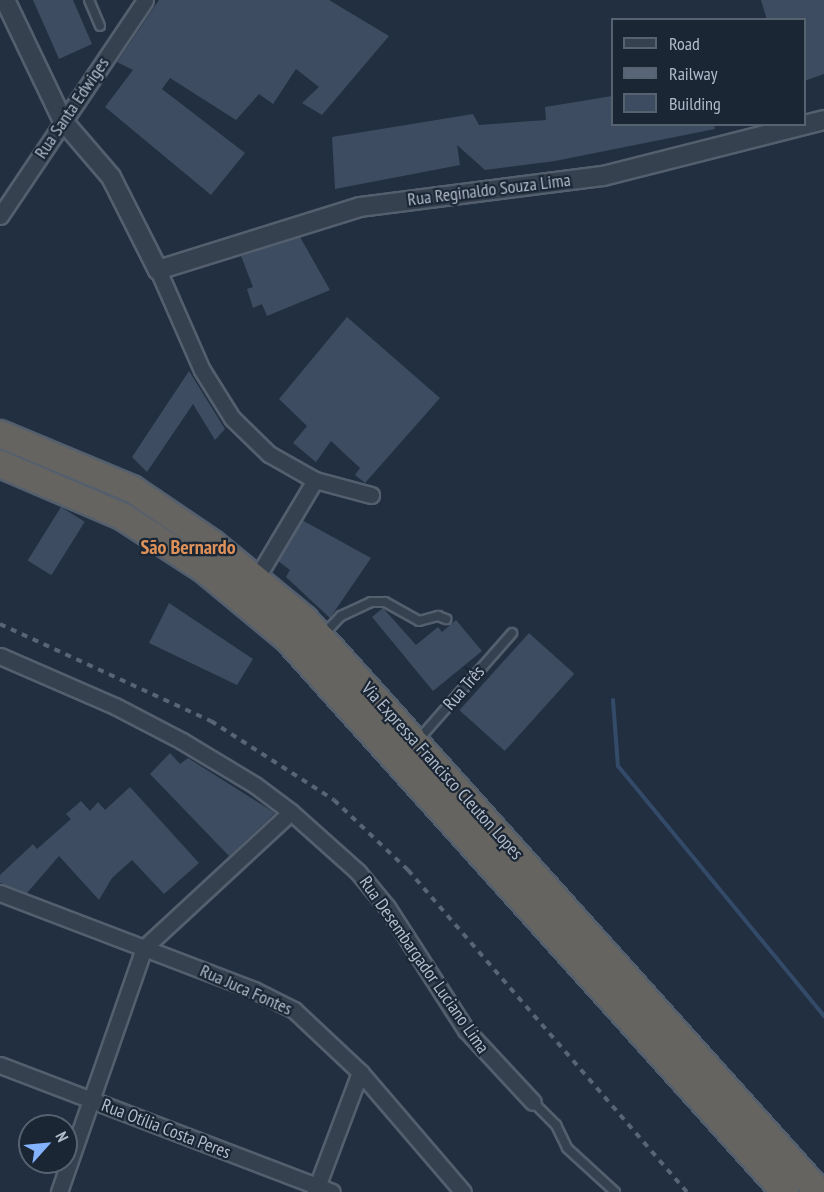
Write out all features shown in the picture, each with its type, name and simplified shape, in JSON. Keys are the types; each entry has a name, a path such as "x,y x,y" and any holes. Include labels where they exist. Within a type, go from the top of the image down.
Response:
{"highway":[{"name":"Via Expressa Francisco Cleuton Lopes","path":"0,435 132,489 213,544 256,579 321,638 819,1192"},
{"name":"Via Expressa Francisco Cleuton Lopes","path":"0,464 122,516 205,570 288,639 785,1192"}],"street":[{"path":"4,0 63,121 111,177 158,270 202,370 232,418 269,454 315,480 371,495"},
{"name":"Rua Santa Edwiges","path":"0,216 145,0"},
{"name":"Rua Reginaldo Souza Lima","path":"806,125 824,120"},
{"name":"Rua Reginaldo Souza Lima","path":"158,270 360,207 603,176 800,126"},
{"path":"256,579 315,480"},
{"name":"Rua Desembargador Luciano Lima","path":"0,657 115,706 182,741 255,784 291,812 358,872 387,907 466,1030 532,1102"},
{"path":"59,1192 144,948 291,812"},
{"name":"Rua Juca Fontes","path":"0,893 144,948 294,1010 360,1072 463,1192"},
{"name":"Rua Otília Costa Peres","path":"0,1065 316,1190 332,1192"},
{"path":"316,1190 360,1072"}],"lane":[{"path":"89,0 100,26"},
{"path":"321,638 341,616 371,602 385,602 419,621 438,616 446,619"},
{"name":"Rua Três","path":"416,742 512,633"},
{"path":"532,1102 555,1125 567,1148 615,1192"}],"building":[{"path":"33,0 73,0 92,44 59,59"},
{"path":"159,0 329,0 389,36 322,115 302,103 319,87 296,69 273,104 259,94 236,120 170,78 162,89 245,153 211,195 105,107 133,70 117,62"},
{"path":"761,0 824,0 824,74 806,80 806,18 766,18"},
{"path":"611,96 611,126 714,126 715,129 555,161 485,170 457,145 460,165 335,189 332,137 473,114 479,125 546,120 545,107"},
{"path":"300,237 330,290 267,316 262,304 253,308 247,289 253,287 241,256"},
{"path":"347,317 440,398 365,483 355,475 360,468 331,441 316,462 293,443 307,426 279,399"},
{"path":"189,371 225,429 215,440 193,404 147,472 132,457"},
{"path":"61,507 85,522 51,575 28,560"},
{"path":"302,520 371,558 330,618 286,577 290,570 278,561"},
{"path":"169,603 253,659 237,685 149,643"},
{"path":"383,608 416,645 438,627 442,632 456,620 482,651 433,691 372,617"},
{"path":"529,633 574,674 505,751 459,710"},
{"path":"170,753 180,764 188,758 275,813 229,856 150,774"},
{"path":"130,787 199,863 164,894 132,860 112,878 99,900 59,856 27,893 0,883 0,875 33,844 37,849 71,819 66,814 81,801 90,811 98,802 105,810"}],"waterway":[{"path":"613,700 618,766 824,1016"}],"railway":[{"path":"0,624 211,721 334,800 408,870 687,1192"}],"district":[{"name":"São Bernardo","path":"188,547"}]}
